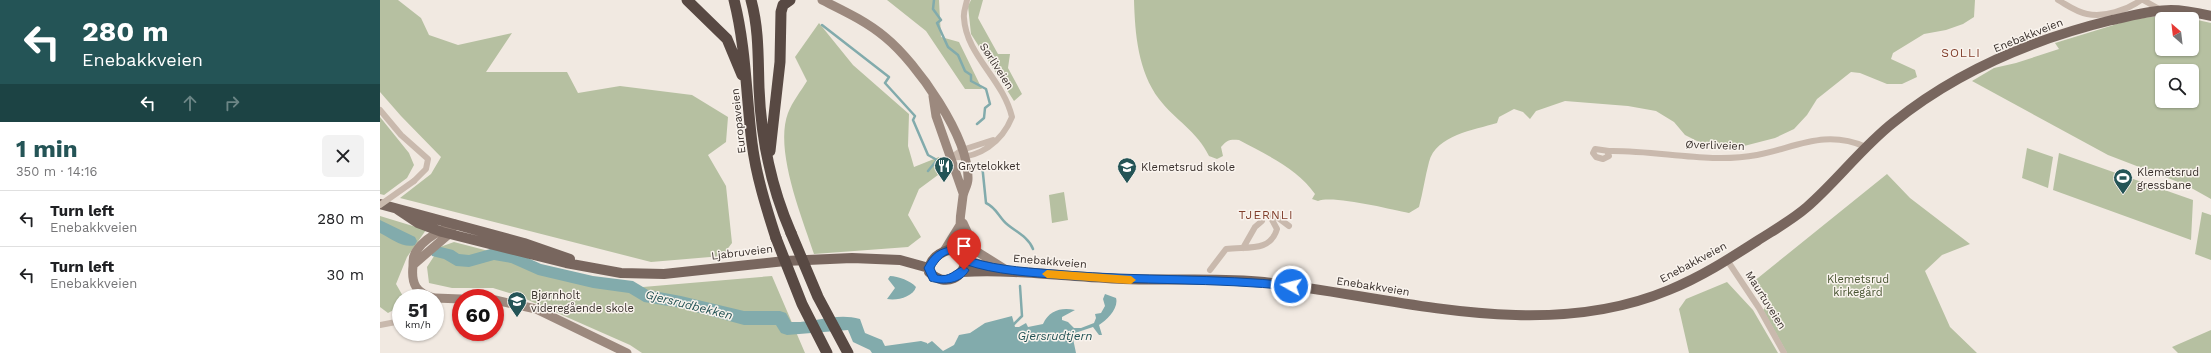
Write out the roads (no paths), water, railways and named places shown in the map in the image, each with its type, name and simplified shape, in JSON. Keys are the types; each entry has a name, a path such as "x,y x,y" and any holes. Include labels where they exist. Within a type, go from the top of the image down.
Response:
{"highway":[{"path":"687,0 726,39 747,87"},
{"path":"768,159 774,128 780,62 781,12 783,5 790,0"},
{"path":"752,2 758,42 761,109 768,159 782,212 818,297 848,353"},
{"name":"Europaveien","path":"736,5 744,45 752,143 765,204 776,238 802,304 827,353"}],"main road":[{"path":"822,0 862,21 894,44 912,63 946,113 963,153 968,179 964,193 960,251"},
{"name":"Enebakkveien","path":"928,268 934,278 944,280 951,279 962,272 1003,270 1136,280 1259,281 1476,313 1535,314 1593,311 1635,302 1685,283 1727,260 1779,227 1806,207 1866,147 1912,107 1951,84 2016,52 2061,34 2094,25 2163,11 2184,11 2211,16"},
{"path":"933,96 936,116 964,193"},
{"name":"Ljabruveien","path":"380,204 545,250 590,267"},
{"name":"Ljabruveien","path":"397,209 406,217 444,233 568,264 626,273 658,274 794,260 847,258 899,259 934,257"},
{"path":"928,268 934,257 944,251 961,222"},
{"path":"961,222 976,251 1003,270"},
{"path":"416,289 412,284 410,275 413,265 413,256 431,236 444,233 455,224"},
{"path":"944,251 960,251 965,256 967,261 962,272"},
{"name":"Ljabruveien","path":"899,259 917,263 928,268"},
{"name":"Enebakkveien","path":"967,261 1003,270"},
{"path":"504,302 536,309 627,353"}],"street":[{"name":"Sørliveien","path":"952,157 989,147 1009,125 1012,112 1008,101 969,40 965,29 964,13 967,0"},
{"path":"2058,0 2077,11 2092,15 2130,8 2142,0 2163,11"},
{"path":"380,110 401,135 428,159 426,170 380,204"},
{"name":"Øverliveien","path":"1607,151 1629,150 1741,157 1834,137 1851,139 1866,147"},
{"path":"1210,270 1225,250 1260,248 1271,242 1277,229 1271,218 1273,214 1289,226"},
{"path":"1243,248 1255,227 1262,221"},
{"name":"Maurtuveien","path":"1727,260 1756,303 1784,353"},
{"path":"380,325 392,323"}],"water":[{"path":"890,276 908,281 916,287 912,293 904,298 887,299 895,288 888,279"},
{"name":"Gjersrudtjern","path":"1105,294 1116,298 1116,306 1112,313 1099,325 1102,335 1099,335 1093,327 1072,334 1076,353 924,353 921,348 932,341 943,351 954,345 959,335 970,333 985,323 1012,316 1015,327 1019,327 1026,323 1028,327 1043,324 1049,315 1061,309 1075,310 1062,317 1062,320 1068,322 1074,328 1081,328 1094,323 1096,318 1095,314 1101,313 1105,306 1103,299"}],"waterway":[{"path":"934,0 933,9 941,20 937,23 948,47 958,55 965,71 971,75 971,81 986,89 990,104 985,108 984,118 977,124"},
{"path":"822,25 889,77 885,83 915,116 913,120 928,155 937,160 928,171"},
{"path":"982,164 986,203 990,205 1008,225 1026,238 1033,249"},
{"name":"Gjersrudbekken","path":"380,226 410,241"},
{"name":"Gjersrudbekken","path":"437,252 448,254 456,260 469,261 494,254 514,258 538,269 593,282 633,287 644,296 681,302 744,318 780,318 787,328 804,328 838,323 854,324 859,337 876,345 881,353"},
{"path":"1028,263 1030,258"},
{"path":"1014,324 1022,316 1020,286"},
{"name":"Gjersrudbekken","path":"884,353 921,348"}],"place":[{"name":"Grytelokket","path":"944,183"},
{"name":"Klemetsrud skole","path":"1127,184"},
{"name":"Klemetsrud gressbane","path":"2123,195"},
{"name":"Bjørnholt videregående skole","path":"517,318"}],"district":[{"name":"SOLLI","path":"1961,53"},
{"name":"TJERNLI","path":"1266,215"}],"park label":[{"name":"Klemetsrud kirkegård","path":"1858,285"}]}
